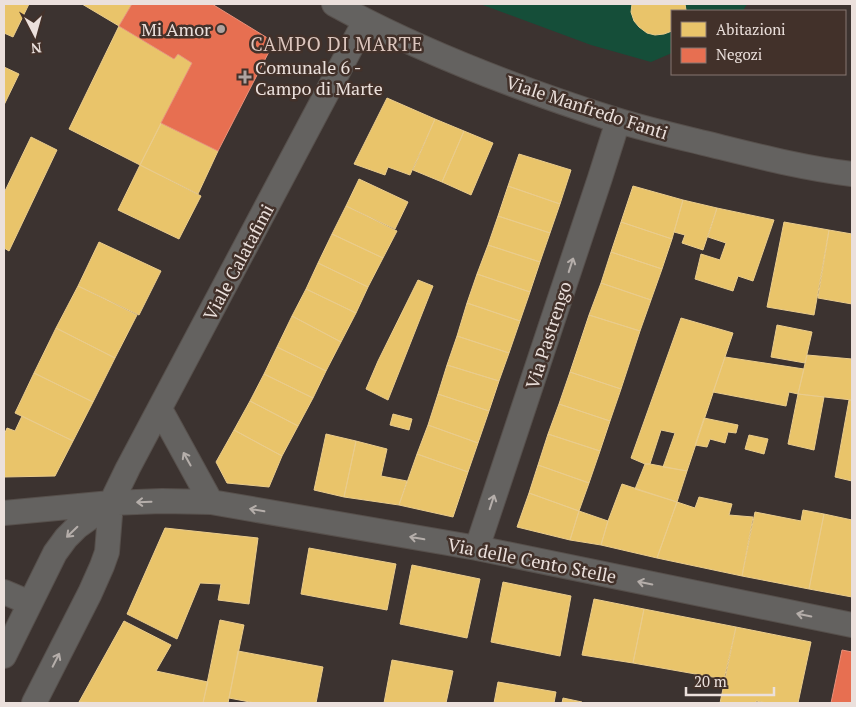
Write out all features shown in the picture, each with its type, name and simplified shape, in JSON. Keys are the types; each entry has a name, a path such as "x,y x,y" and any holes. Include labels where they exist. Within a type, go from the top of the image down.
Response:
{"street":[{"name":"Viale Manfredo Fanti","path":"334,4 430,52 510,84 618,121 776,161 852,174"},
{"name":"Viale Calatafimi","path":"34,703 102,566 107,552 111,503 365,21"},
{"name":"Via Pastrengo","path":"477,548 618,121"},
{"path":"160,409 210,502"},
{"name":"Via delle Cento Stelle","path":"4,513 111,503 210,502 477,548 852,625"},
{"path":"4,656 55,553 77,526 111,503"},
{"path":"4,592 30,603"}],"green space":[{"path":"480,4 747,4 744,10 671,10 671,53 651,62 591,45"}],"building: Abitazioni":[{"path":"4,4 29,4 13,37 4,33"},
{"path":"82,4 132,4 119,26"},
{"path":"632,4 685,4 686,10 671,10 671,31 655,35 647,33 639,27 634,21 631,12"},
{"path":"119,26 174,59 178,54 192,63 140,165 69,129"},
{"path":"4,67 19,74 4,105"},
{"path":"387,98 435,119 410,175 388,167 385,175 354,164"},
{"path":"435,119 464,131 442,182 413,170"},
{"path":"161,123 218,151 198,194 140,165"},
{"path":"464,131 493,143 471,195 442,182"},
{"path":"31,137 57,150 9,251 4,248 4,193"},
{"path":"519,154 571,170 560,204 508,186"},
{"path":"140,165 201,196 179,239 118,210"},
{"path":"359,179 408,202 395,229 346,206"},
{"path":"508,186 560,204 550,233 498,216"},
{"path":"633,186 683,200 672,239 621,222"},
{"path":"683,200 717,208 703,250 682,243 685,235 674,232"},
{"path":"346,206 397,231 383,258 332,234"},
{"path":"717,208 774,220 753,281 738,276 733,291 695,279 701,254 720,260 726,243 708,237"},
{"path":"498,216 550,233 540,262 488,245"},
{"path":"621,222 672,239 662,269 611,252"},
{"path":"784,222 829,230 814,315 767,307"},
{"path":"829,230 852,234 852,304 818,298"},
{"path":"332,234 383,258 368,287 318,263"},
{"path":"99,242 161,271 139,315 78,286"},
{"path":"488,245 540,262 530,292 477,274"},
{"path":"611,252 662,269 651,300 601,283"},
{"path":"318,263 368,287 356,313 306,289"},
{"path":"477,274 530,292 520,321 467,303"},
{"path":"418,280 433,286 388,400 366,389"},
{"path":"601,283 651,300 640,331 589,315"},
{"path":"78,286 137,315 115,358 56,328"},
{"path":"306,289 356,313 341,342 292,316"},
{"path":"467,303 520,321 509,353 457,336"},
{"path":"589,315 640,331 621,389 570,372"},
{"path":"292,316 341,342 326,371 277,347"},
{"path":"681,318 733,333 687,471 663,467 675,433 661,430 650,464 645,464 631,458"},
{"path":"777,325 812,332 805,363 771,357"},
{"path":"56,328 115,358 93,402 34,373"},
{"path":"457,336 509,353 499,381 447,365"},
{"path":"277,347 326,371 313,398 264,374"},
{"path":"807,355 852,359 852,400 798,394"},
{"path":"725,357 804,369 798,394 789,392 786,406 713,392"},
{"path":"447,365 499,381 489,411 438,394"},
{"path":"570,372 621,389 610,421 559,404"},
{"path":"34,373 93,402 73,441 15,413"},
{"path":"264,374 313,398 298,426 250,401"},
{"path":"438,394 489,411 478,443 428,425"},
{"path":"798,394 824,397 814,450 788,444"},
{"path":"849,400 852,400 852,481 835,477"},
{"path":"250,401 298,426 282,456 234,430"},
{"path":"559,404 610,421 600,451 548,434"},
{"path":"393,414 412,419 409,430 390,425"},
{"path":"22,416 73,441 55,476 4,477 4,435 7,428 15,431"},
{"path":"704,418 738,425 736,433 728,432 725,443 710,439 707,447 695,445"},
{"path":"428,425 478,443 468,472 417,454"},
{"path":"234,430 282,456 269,487 227,483 216,462"},
{"path":"326,434 356,441 344,497 314,490"},
{"path":"548,434 600,451 589,483 538,465"},
{"path":"749,435 768,439 764,454 745,449"},
{"path":"356,441 387,449 381,476 407,481 399,505 344,497"},
{"path":"417,454 468,472 453,517 399,505"},
{"path":"645,464 687,471 677,502 635,489"},
{"path":"538,465 589,483 579,511 529,493"},
{"path":"622,484 677,502 657,558 601,545"},
{"path":"529,493 579,511 570,540 517,527"},
{"path":"699,497 732,504 729,515 753,517 742,576 657,558 677,502 695,508"},
{"path":"803,510 824,514 809,589 742,576 755,512 801,521"},
{"path":"579,511 608,521 601,545 570,540"},
{"path":"824,514 852,520 852,597 809,589"},
{"path":"165,528 258,538 249,604 218,600 221,584 200,583 177,639 127,614"},
{"path":"309,548 396,564 387,610 301,594"},
{"path":"412,565 480,579 467,638 400,624"},
{"path":"503,582 571,596 560,656 491,642"},
{"path":"594,599 644,609 633,663 582,655"},
{"path":"644,609 736,627 724,679 633,663"},
{"path":"220,620 244,625 228,703 203,703"},
{"path":"124,621 171,645 156,671 208,682 203,703 79,702"},
{"path":"736,627 811,642 798,703 756,701 756,703 720,703"},
{"path":"238,651 323,667 316,703 255,703 229,698"},
{"path":"392,660 453,671 446,703 384,703"},
{"path":"498,682 556,692 554,703 494,703"},
{"path":"563,698 582,702 562,703"}],"building: Negozi":[{"path":"132,4 212,4 274,42 218,151 161,123 192,63 178,54 174,59 119,26"},
{"path":"842,650 852,652 852,703 831,703"}],"place":[{"name":"Mi Amor","path":"221,29"},
{"name":"Comunale 6 - Campo di Marte","path":"245,77"}],"district":[{"name":"CAMPO DI MARTE","path":"337,43"}]}
